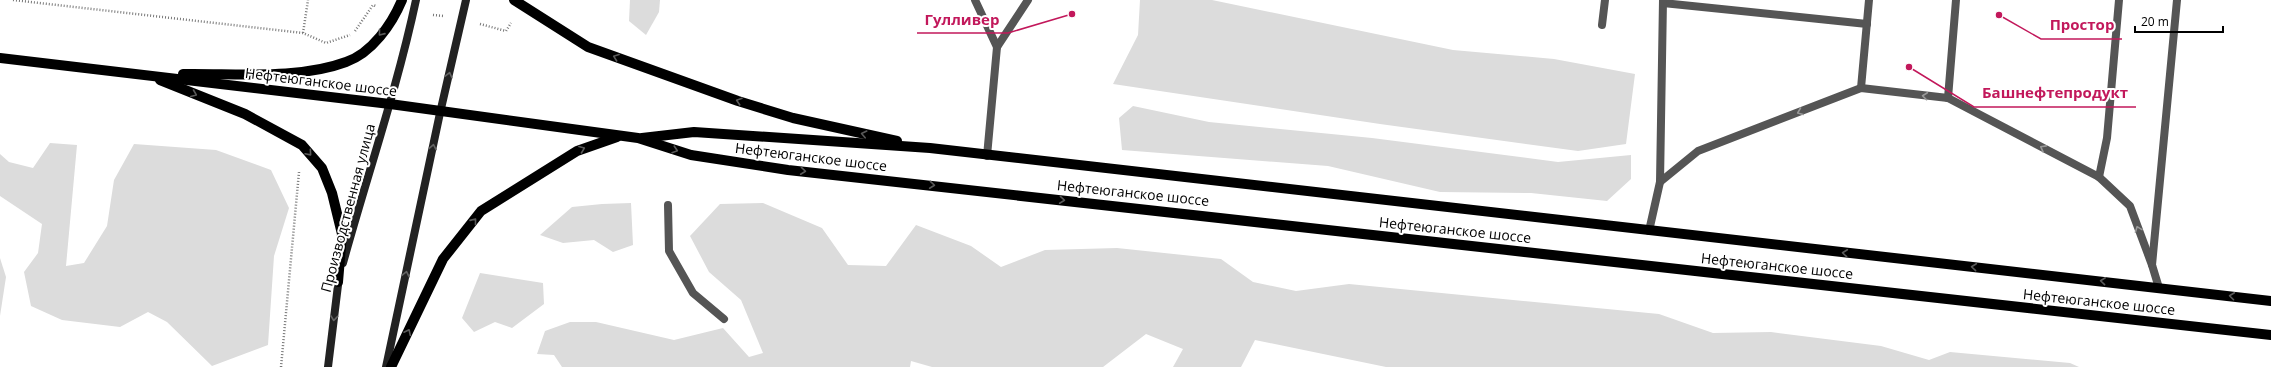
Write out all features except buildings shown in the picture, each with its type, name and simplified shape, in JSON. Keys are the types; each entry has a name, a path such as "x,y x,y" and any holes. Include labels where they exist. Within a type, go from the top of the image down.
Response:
{"main road":[{"path":"145,74 286,74 318,69 347,62 368,48 384,31 402,0"},
{"name":"Производственная улица","path":"328,367 338,282 366,178 390,104 416,0"},
{"path":"386,367 440,113 466,0"},
{"path":"514,0 588,47 673,78 793,118 930,148"},
{"name":"Нефтеюганское шоссе","path":"0,58 390,104 440,113 638,138 690,155 788,170 2271,335"},
{"path":"145,74 246,114 302,145 322,168 332,193 342,234 338,282"},
{"name":"Нефтеюганское шоссе","path":"638,138 694,132 930,148 987,156 2271,301"},
{"path":"391,367 443,259 481,211 577,151 619,136"}],"lane":[{"path":"975,0 997,47"},
{"path":"987,156 997,47 1028,0"},
{"path":"1602,25 1605,0"},
{"path":"1861,88 1869,0"},
{"path":"1948,98 1956,0"},
{"path":"2099,177 2107,138 2119,0"},
{"path":"2152,265 2177,0"},
{"path":"1649,231 1660,182 1663,2 1867,24"},
{"path":"1660,182 1698,151 1861,88 1948,98 2099,177 2130,206 2159,288"},
{"path":"668,205 670,251 693,293 724,319"}],"path":[{"path":"13,0 303,33 308,0"},
{"path":"318,69 326,43"},
{"path":"281,367 302,145"}],"shaded area":[{"path":"630,0 660,0 659,12 646,35 629,21"},
{"path":"1140,0 1212,0 1453,50 1554,59 1635,74 1626,144 1578,151 1380,124 1113,84 1138,35"},
{"path":"1133,106 1209,122 1372,138 1558,162 1631,155 1631,179 1607,201 1531,193 1440,192 1328,166 1122,150 1119,118"},
{"path":"50,143 77,145 66,266 84,263 107,226 114,180 134,144 216,150 271,170 289,208 274,256 268,345 212,366 167,322 148,312 120,327 62,320 31,306 24,272 38,253 42,224 0,196 0,154 9,162 33,168"},
{"path":"631,203 633,245 613,252 594,240 563,243 540,235 572,207"},
{"path":"763,203 822,228 848,265 886,266 916,225 971,246 1001,267 1045,250 1117,248 1221,259 1253,282 1296,291 1349,284 1659,314 1713,333 1771,332 1881,346 1929,360 1950,352 2070,363 2079,367 1386,367 1255,340 1241,367 1173,367 1183,349 1146,334 1103,367 932,367 911,361 910,367 562,367 554,355 537,354 545,331 570,322 596,322 674,340 723,328 749,357 763,353 741,300 709,272 690,236 720,204"},
{"path":"0,258 6,277 0,316"},
{"path":"480,273 543,283 544,304 512,328 495,322 474,332 462,318"}],"place":[{"name":"Гулливер","path":"1072,14"},
{"name":"Простор","path":"1999,15"},
{"name":"Башнефтепродукт","path":"1909,67"}]}
